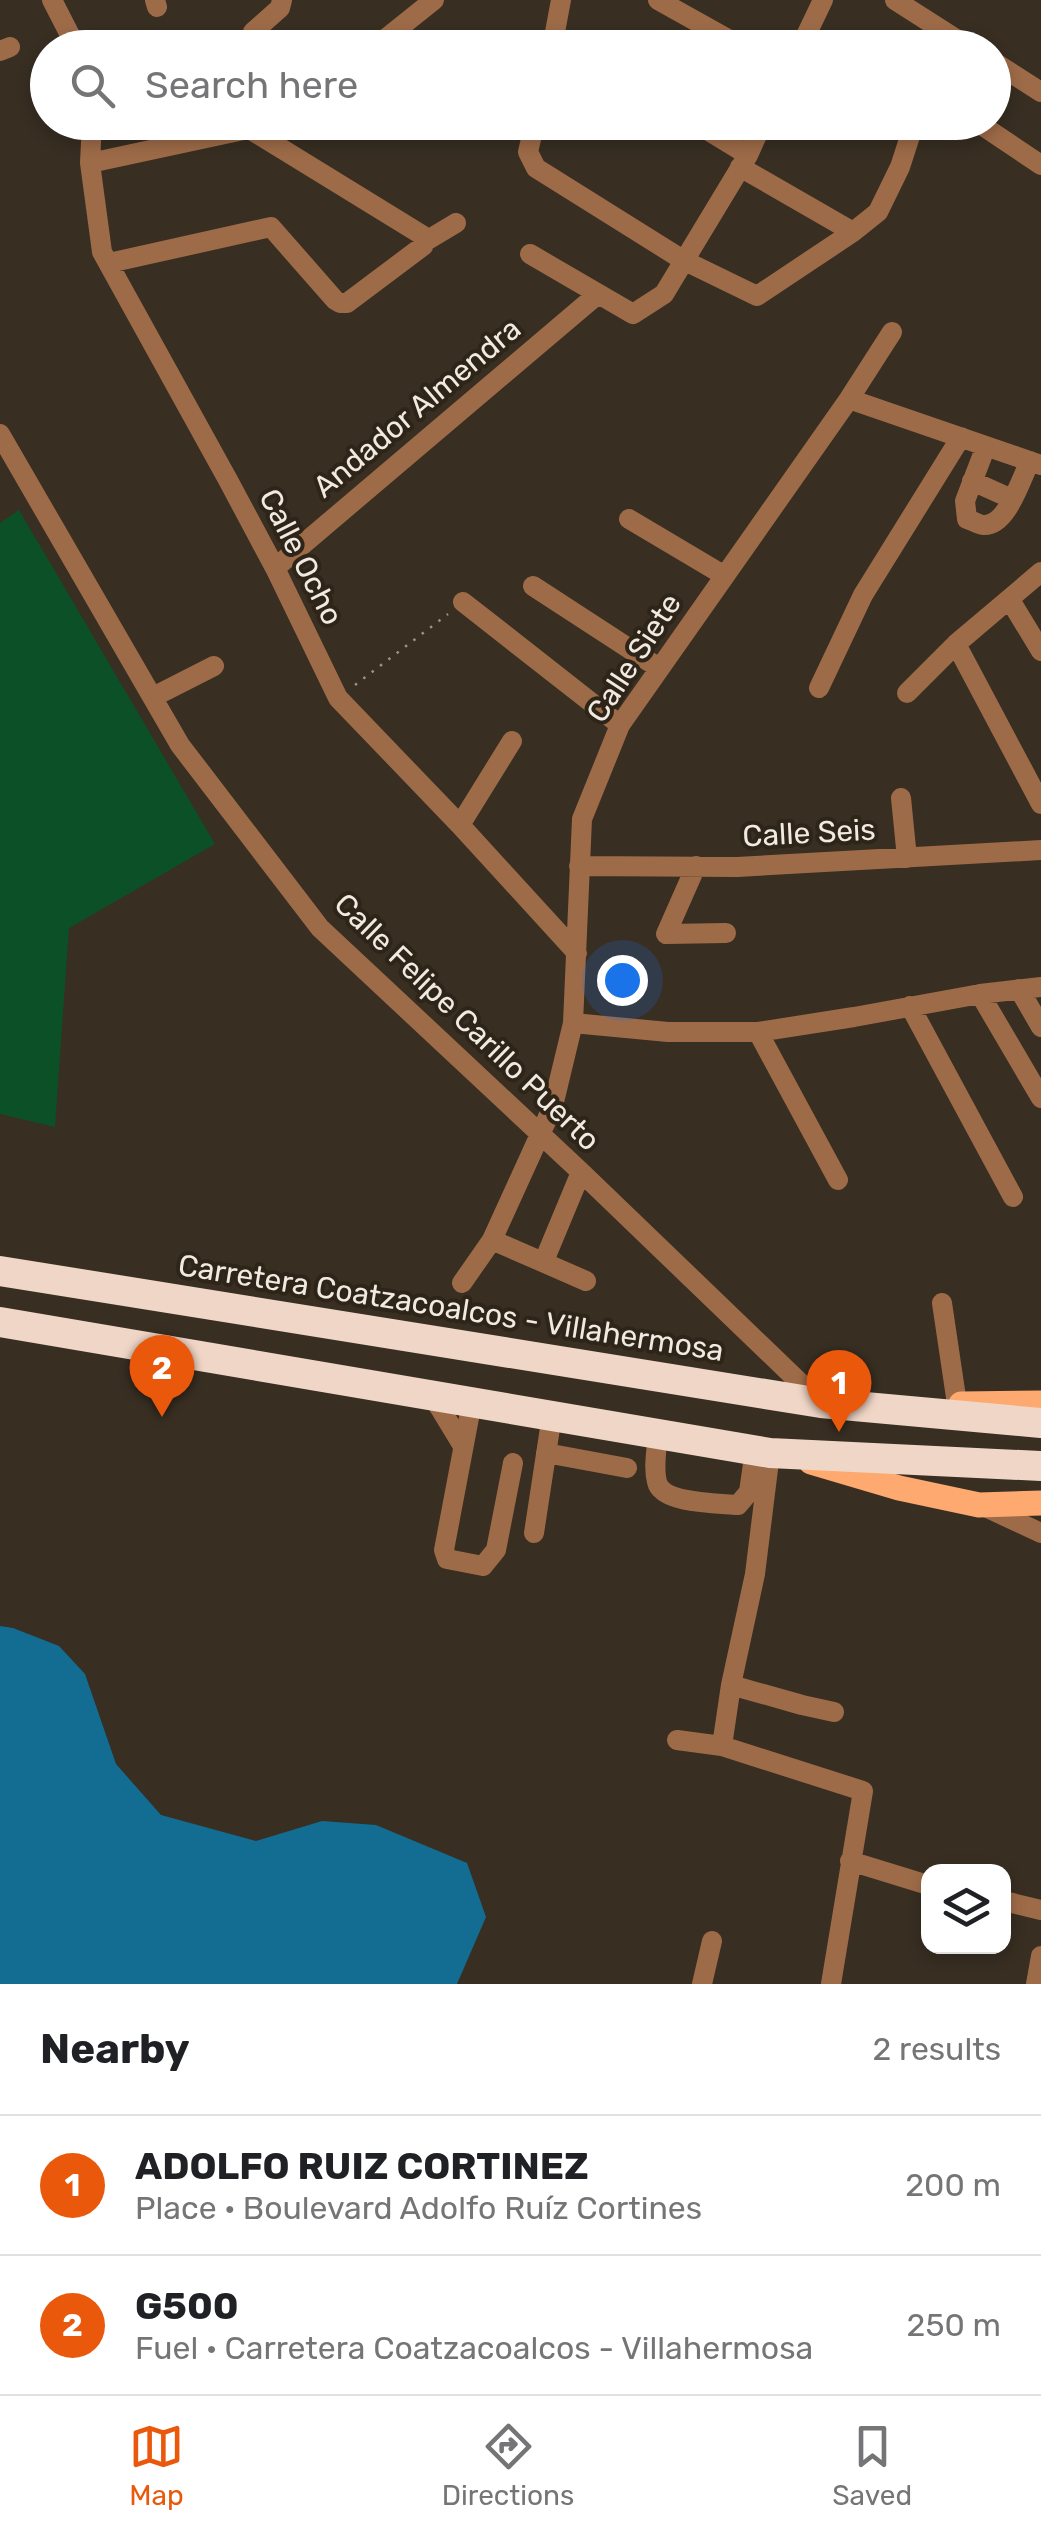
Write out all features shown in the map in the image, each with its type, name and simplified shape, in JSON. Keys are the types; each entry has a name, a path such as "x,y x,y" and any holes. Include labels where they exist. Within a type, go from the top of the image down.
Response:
{"highway":[{"name":"Carretera Coatzacoalcos - Villahermosa","path":"0,1271 821,1404 1041,1423"},
{"path":"0,1322 772,1453 1041,1466"}],"main road":[{"path":"891,1408 1041,1404"},
{"path":"772,1453 898,1488 979,1504 1041,1503"}],"street":[{"path":"52,0 67,30"},
{"path":"255,30 280,8 282,0"},
{"path":"396,30 434,0"},
{"path":"558,30 561,0"},
{"path":"658,0 712,30"},
{"path":"808,30 822,0"},
{"path":"895,0 942,30"},
{"path":"1011,73 1041,92"},
{"name":"Calle Ocho","path":"91,140 90,163 102,252 274,568 338,698 577,953"},
{"path":"90,163 185,140"},
{"path":"266,140 426,241"},
{"path":"531,140 528,152 536,168 683,260 757,296 878,212 900,167 902,140"},
{"path":"717,140 854,232"},
{"path":"530,254 633,314 664,294 754,140"},
{"path":"1004,140 1041,165"},
{"path":"108,263 271,228 340,303 347,303 426,241 456,223"},
{"name":"Andador Almendra","path":"274,568 598,294"},
{"name":"Calle Siete","path":"462,1284 492,1240 553,1106 572,1023 584,810 620,725 892,332"},
{"path":"849,399 961,437 1035,463 1006,513 996,523 981,525 968,518 965,501 986,446"},
{"name":"Calle Felipe Carillo Puerto","path":"0,434 180,745 320,928 821,1404"},
{"path":"819,688 863,595 961,437"},
{"path":"972,481 1012,499"},
{"path":"629,519 725,576"},
{"path":"907,694 956,644 1041,572"},
{"path":"533,586 659,668"},
{"path":"1010,600 1041,651"},
{"path":"463,602 620,725"},
{"path":"956,644 1041,804"},
{"path":"153,697 214,666"},
{"path":"460,825 512,741"},
{"path":"901,798 907,858"},
{"name":"Calle Seis","path":"579,866 737,866 1041,850"},
{"path":"696,866 666,934 726,932"},
{"path":"572,1023 668,1032 758,1032 1041,987"},
{"path":"1019,988 1041,1027"},
{"path":"980,994 1041,1098"},
{"path":"910,1006 1013,1197"},
{"path":"758,1032 838,1180"},
{"path":"544,1261 580,1172"},
{"path":"492,1240 586,1281"},
{"path":"942,1304 957,1404"},
{"path":"432,1395 463,1446"},
{"path":"472,1402 444,1550 447,1559 484,1566 496,1550 513,1463"},
{"path":"534,1533 552,1415"},
{"path":"658,1433 657,1483 661,1492 675,1498 738,1505 772,1453"},
{"path":"546,1453 627,1468"},
{"path":"722,1746 772,1453"},
{"path":"979,1504 1041,1534"},
{"path":"732,1685 834,1712"},
{"path":"677,1740 722,1746 862,1791 832,1984"},
{"path":"850,1861 921,1883"},
{"path":"1011,1904 1041,1910"},
{"path":"702,1984 712,1941"},
{"path":"1036,1984 1041,1956"}],"path":[{"path":"338,698 463,602"}],"green space":[{"path":"19,510 215,844 69,928 55,1127 0,1114 0,523"}],"water":[{"path":"0,1626 59,1646 85,1674 116,1764 161,1815 256,1841 322,1821 376,1825 467,1863 486,1917 457,1984 0,1984"}],"place":[{"name":"G500","path":"162,1417"},
{"name":"ADOLFO RUIZ CORTINEZ","path":"839,1432"}]}
